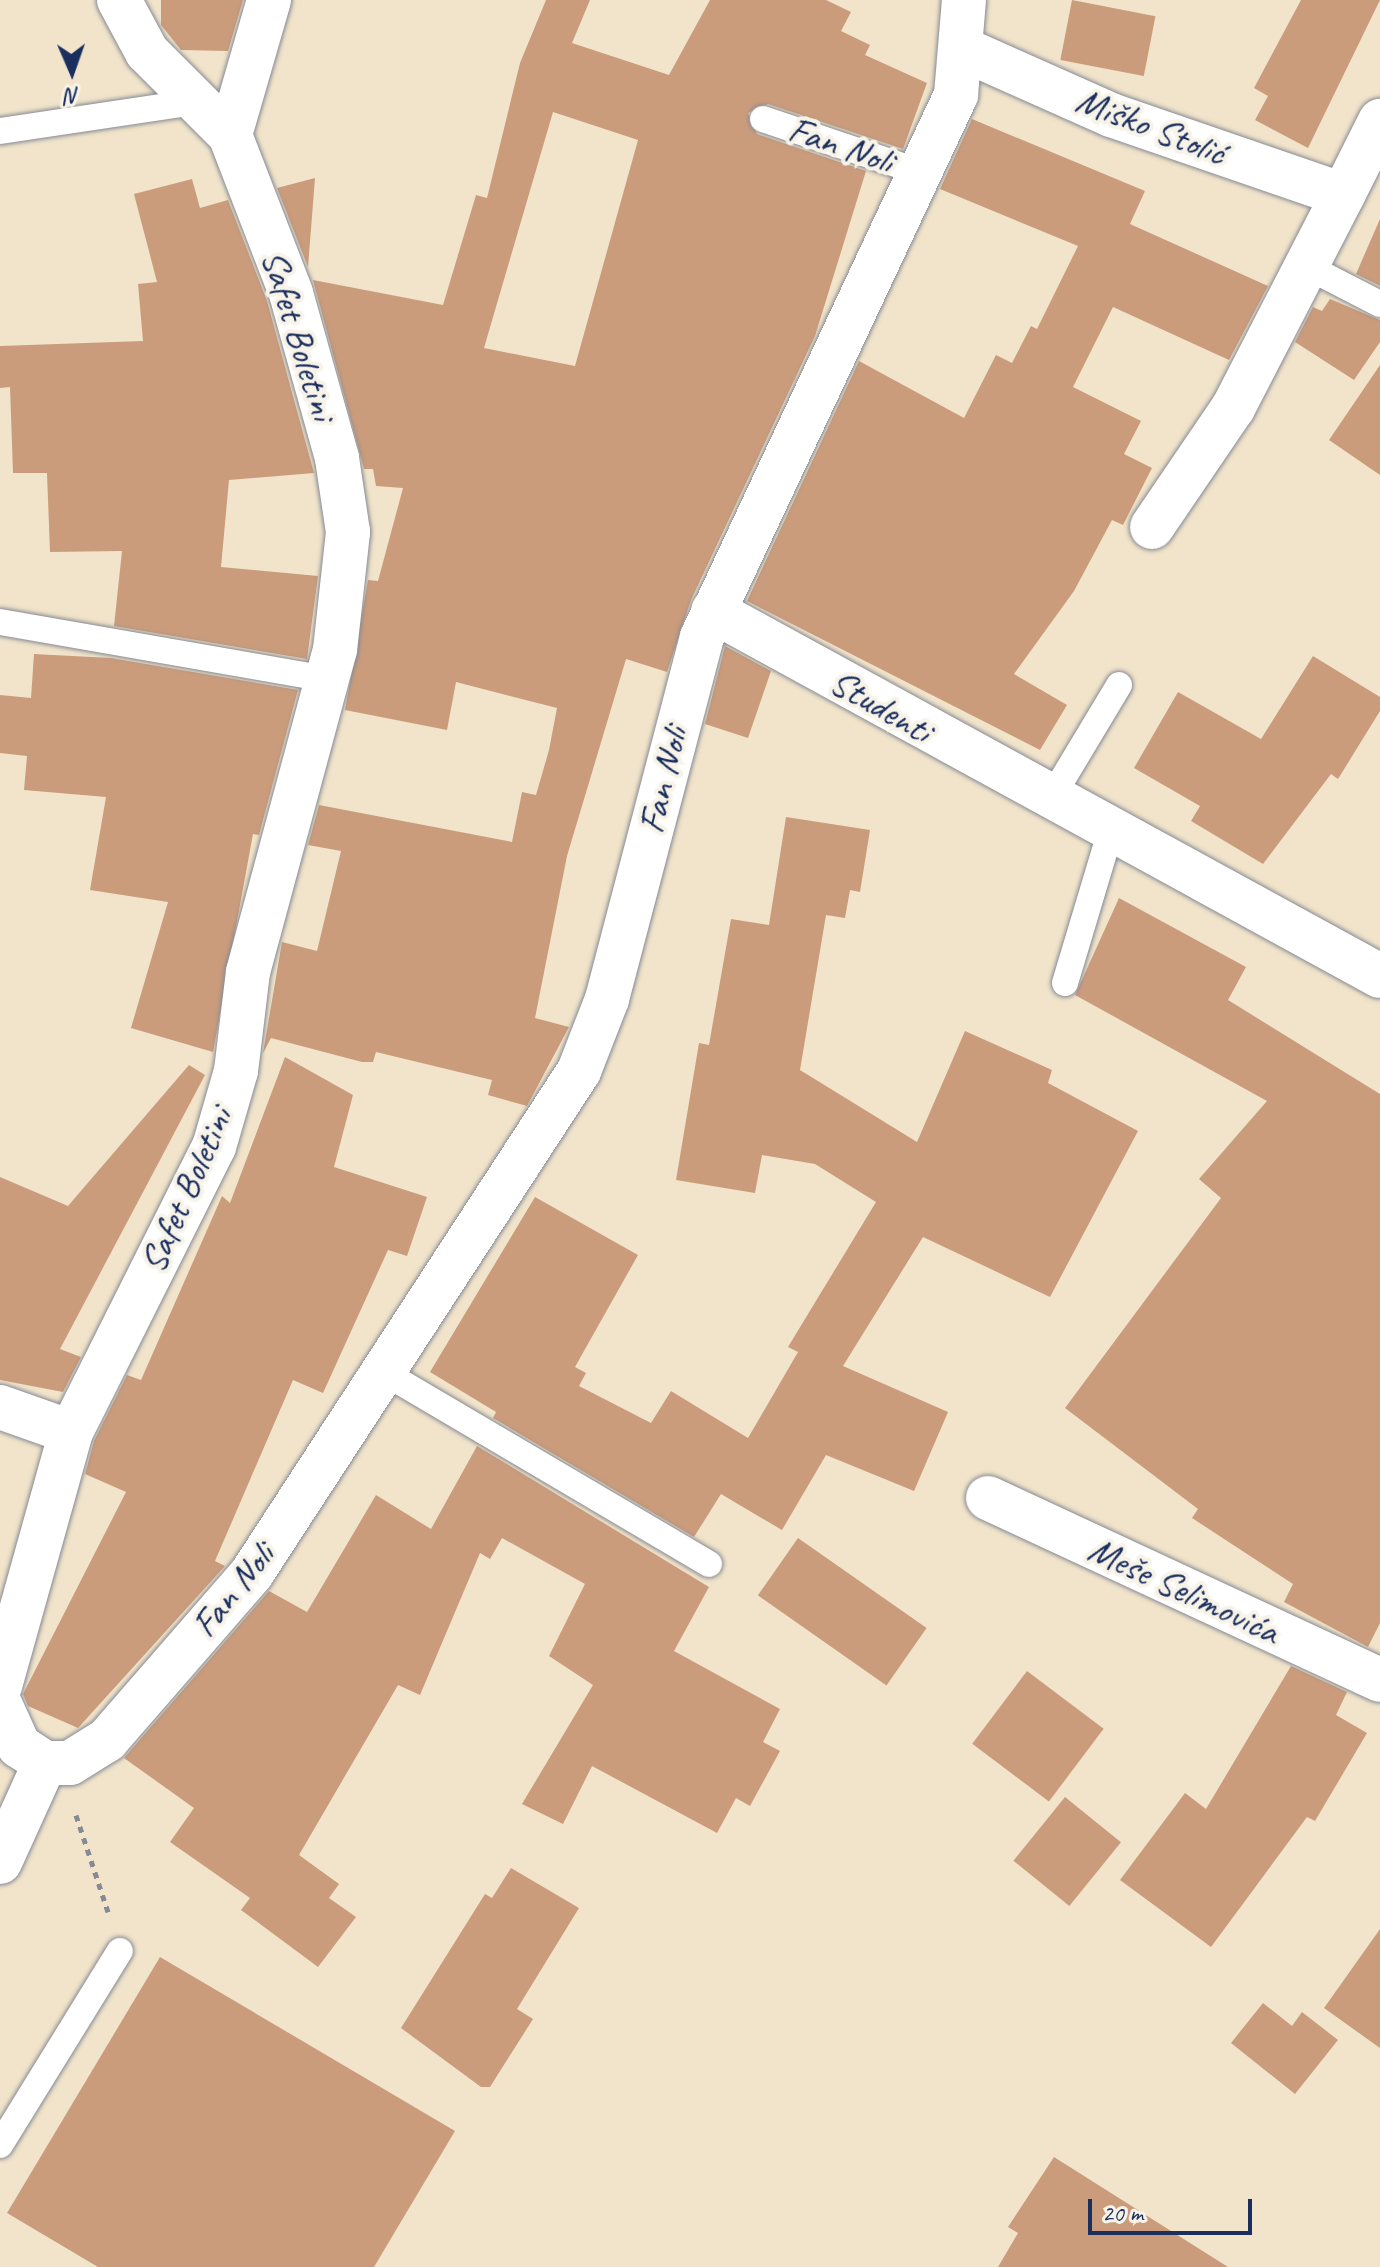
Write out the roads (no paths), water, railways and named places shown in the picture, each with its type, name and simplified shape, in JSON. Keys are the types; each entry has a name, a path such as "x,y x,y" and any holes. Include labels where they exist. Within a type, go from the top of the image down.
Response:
{"street":[{"path":"119,0 147,52 230,135 269,0"},
{"name":"Fan Noli","path":"53,1764 107,1740 252,1573 579,1071 607,999 692,667 713,611 956,95 963,49 964,0"},
{"name":"Miško Stolić","path":"963,49 1111,115 1343,195"},
{"path":"1152,527 1233,408 1380,121"},
{"name":"Safet Boletini","path":"0,1686 71,1432 214,1147 236,1071 248,972 327,679 344,591 343,495 291,293 230,135"},
{"name":"Studenti","path":"713,611 1110,833 1380,976"},
{"path":"0,1407 71,1432"},
{"name":"Meše Selimovića","path":"988,1498 1380,1680"},
{"path":"0,1704 19,1746 53,1764 0,1862"}],"lane":[{"path":"0,131 194,102"},
{"name":"Fan Noli","path":"763,119 920,172"},
{"path":"1306,266 1380,304"},
{"path":"0,622 327,679"},
{"path":"1050,800 1119,685"},
{"path":"1065,983 1110,833"},
{"path":"385,1373 709,1564"},
{"path":"0,2145 120,1951"}]}
